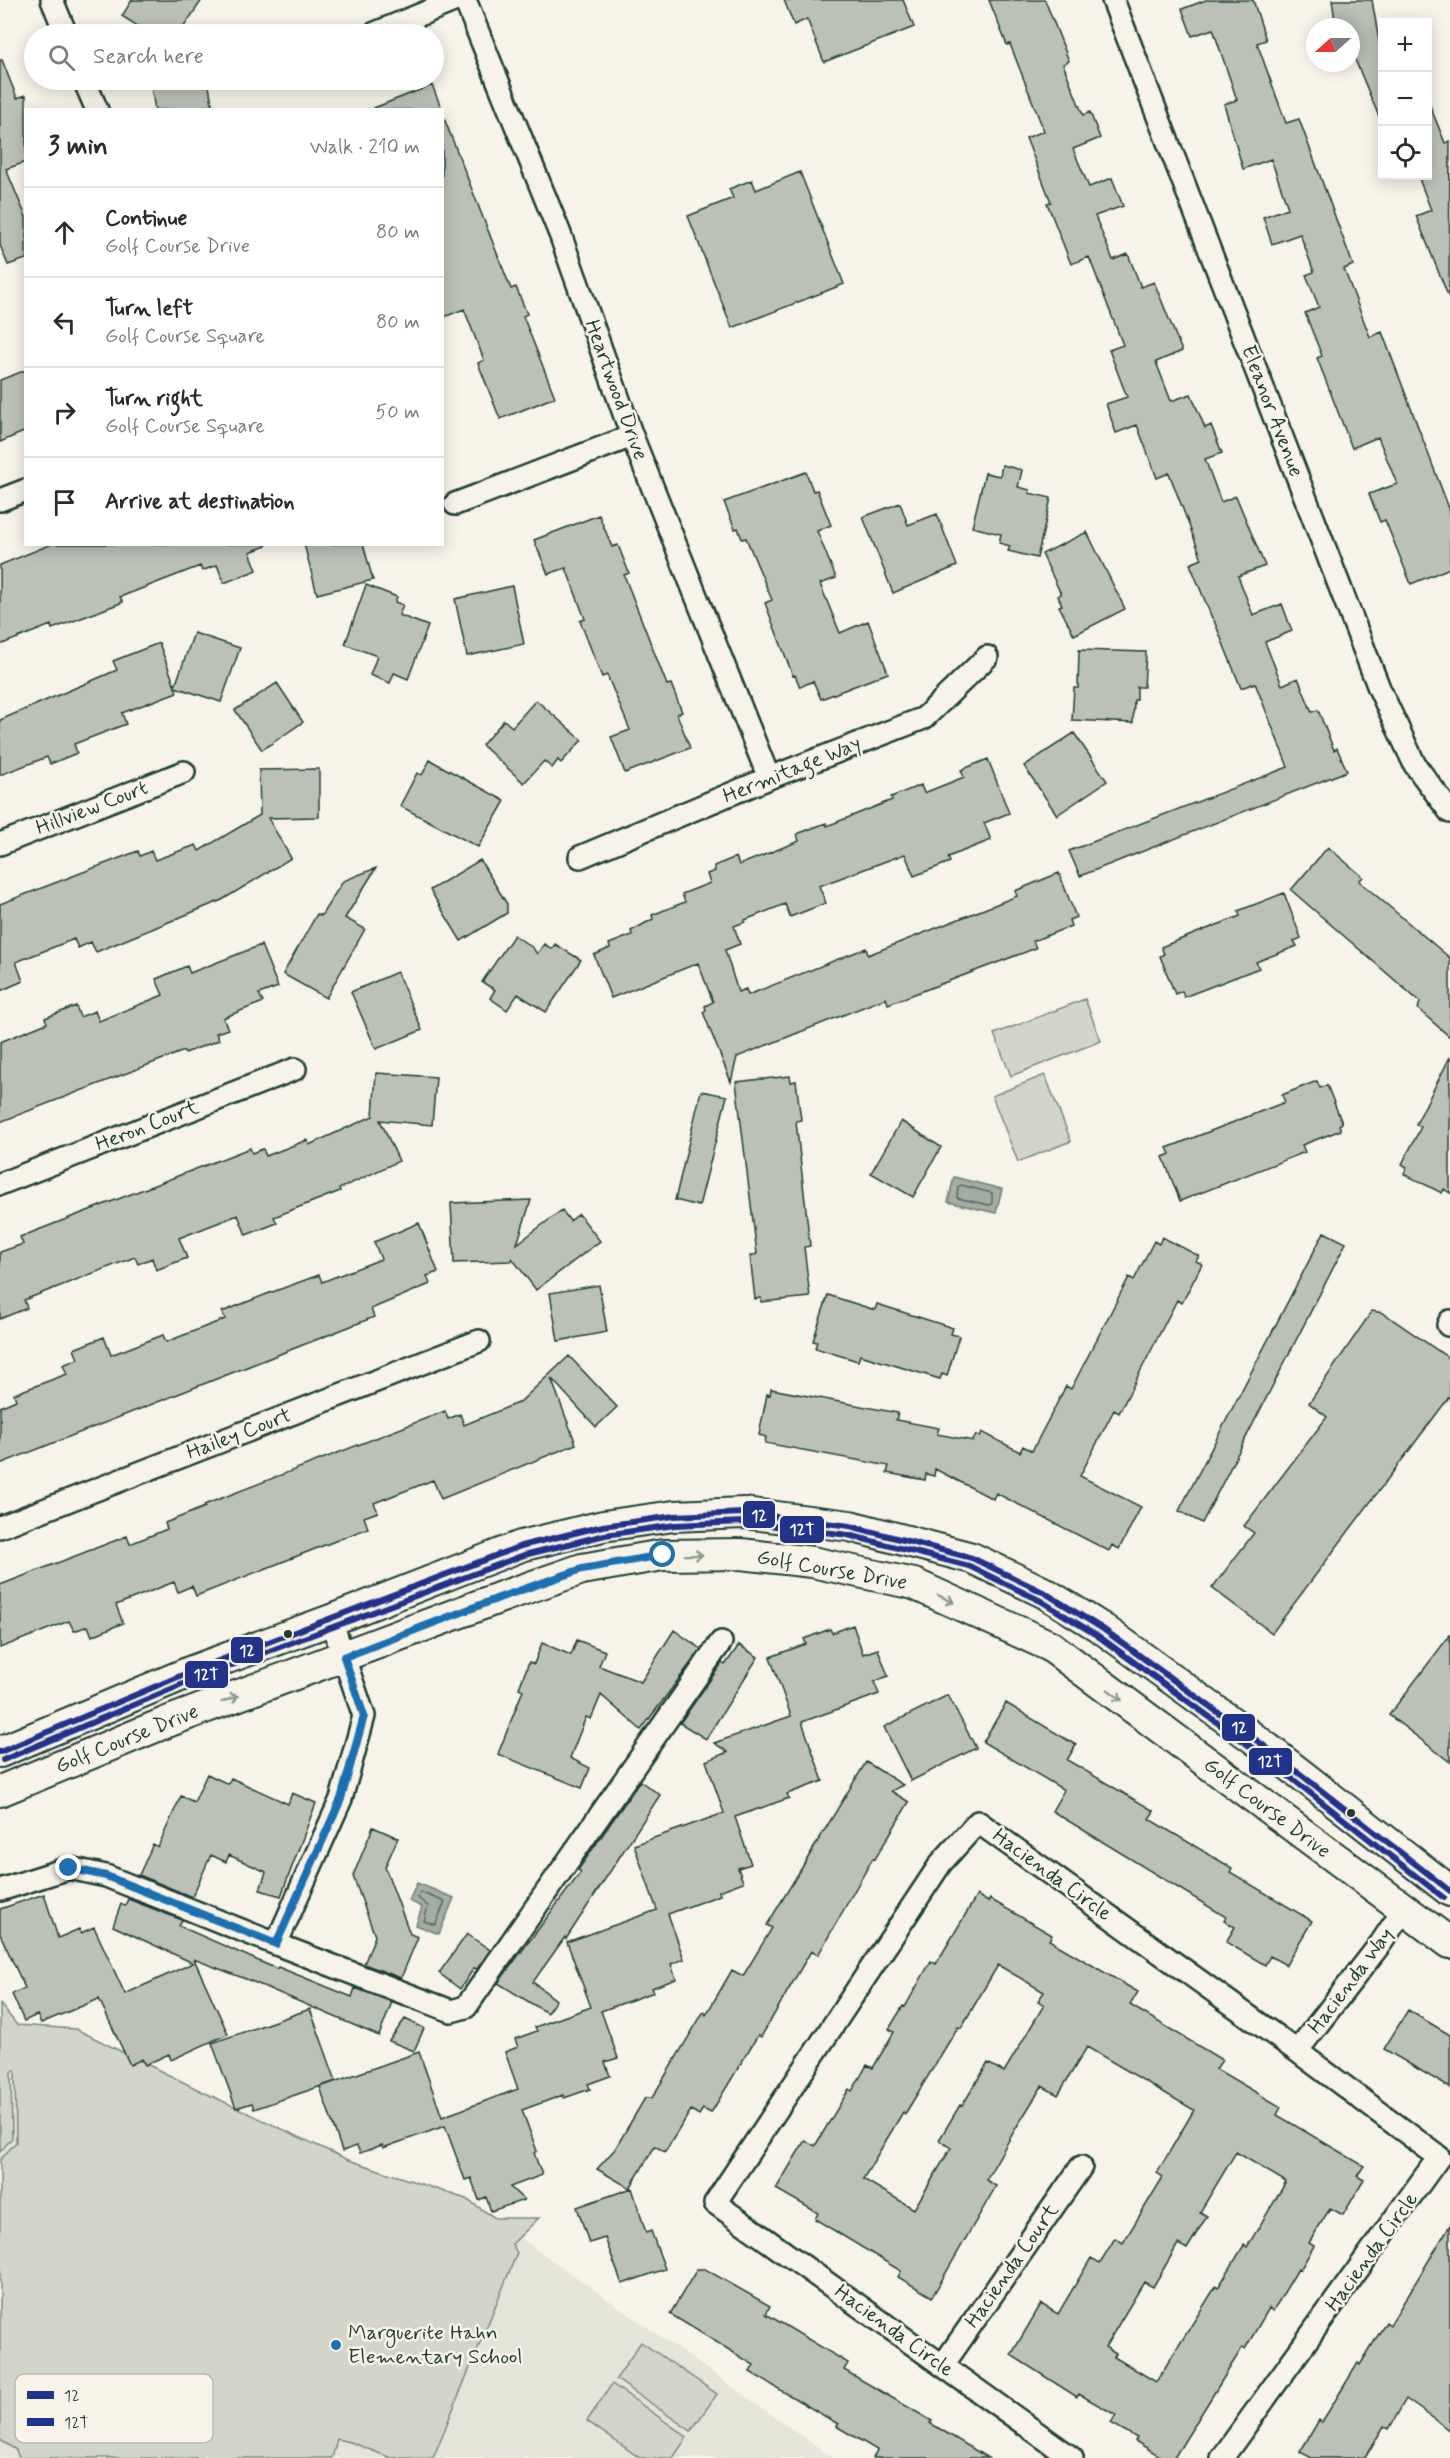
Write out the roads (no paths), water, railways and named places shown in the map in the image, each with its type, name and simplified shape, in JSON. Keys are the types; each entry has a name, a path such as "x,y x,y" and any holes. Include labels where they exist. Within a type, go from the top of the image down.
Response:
{"street":[{"path":"52,0 62,24"},
{"path":"397,24 456,0"},
{"name":"Heartwood Drive","path":"465,0 560,234 632,436 769,778"},
{"name":"Eleanor Avenue","path":"1113,0 1379,688 1415,765 1450,812"},
{"path":"88,90 96,108"},
{"path":"455,504 632,436"},
{"path":"0,500 24,491"},
{"name":"Hermitage Way","path":"580,857 769,778 924,718 987,657"},
{"name":"Hillview Court","path":"0,844 184,772"},
{"name":"Heron Court","path":"0,1184 295,1069"},
{"name":"Hailey Court","path":"0,1527 479,1341"},
{"name":"Golf Course Drive","path":"0,1752 192,1671 331,1620 521,1545 603,1526 674,1516 744,1513 850,1526 972,1558 1046,1593 1103,1629 1268,1748 1450,1891"},
{"name":"Golf Course Drive","path":"0,1791 167,1722 582,1569 663,1555 741,1554 812,1562 914,1584 1050,1646 1450,1943"},
{"path":"276,1944 341,1799 364,1716 331,1620"},
{"path":"0,1890 69,1868 106,1876 451,2011 466,2007 721,1642"},
{"name":"Hacienda Circle","path":"1072,2458 715,2203 941,1863 978,1822 1297,2051 1439,2157 1222,2458"},
{"name":"Hacienda Way","path":"1297,2051 1380,1944 1404,1909"},
{"name":"Hacienda Court","path":"943,2366 1082,2167"}],"water":[{"path":"954,1177 1002,1189 996,1213 948,1202"},
{"path":"417,1883 454,1898 439,1934 416,1925 422,1907 409,1901"}],"place":[{"name":"Marguerite Hahn Elementary School","path":"336,2345"}]}
